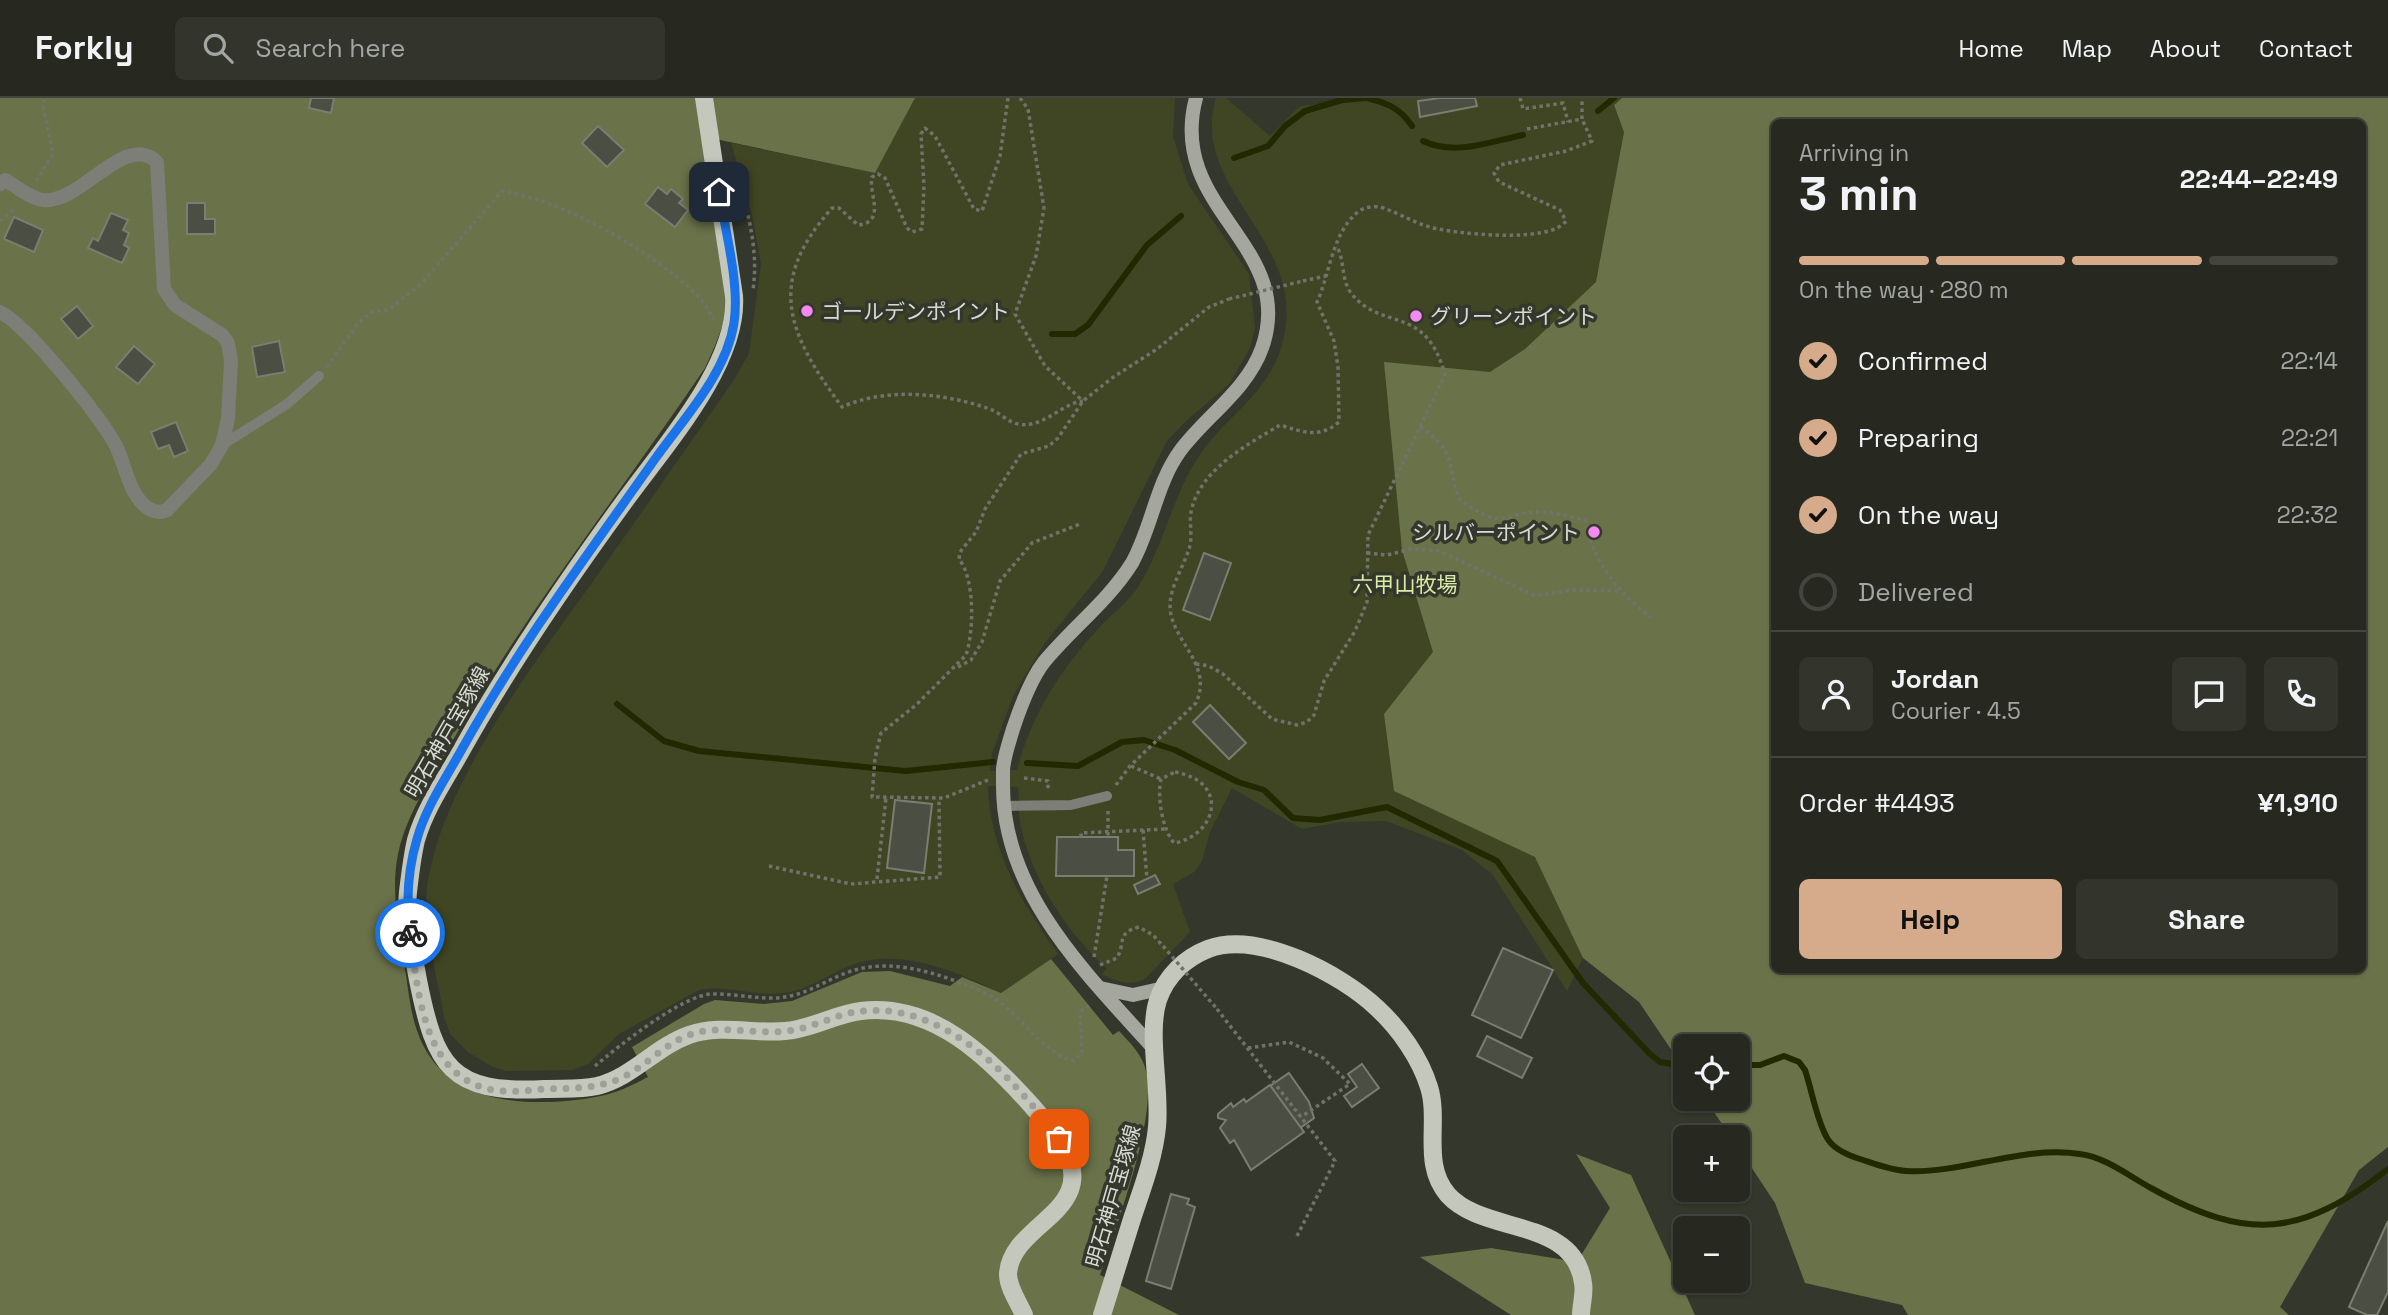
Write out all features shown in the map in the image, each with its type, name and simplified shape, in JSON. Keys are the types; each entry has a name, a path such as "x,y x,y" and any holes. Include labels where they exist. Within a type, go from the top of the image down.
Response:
{"main road":[{"name":"明石神戸宝塚線","path":"704,98 733,287 732,332 715,372 696,402 602,532 507,673 423,822 414,850 407,902 412,949 429,1032 445,1060 462,1075 492,1089 525,1091 580,1089 609,1082 632,1072 685,1036 715,1030 792,1031 852,1013 874,1010 899,1014 948,1031 997,1067 1059,1139 1070,1165 1070,1185 1063,1205 1021,1246 1011,1264 1009,1282 1024,1315"},
{"name":"明石神戸宝塚線","path":"1102,1315 1155,1140 1154,1015 1164,988 1181,965 1192,956 1224,945 1244,945 1294,957 1334,977 1377,1007 1408,1045 1429,1088 1434,1169 1440,1184 1461,1205 1561,1245 1577,1266 1583,1283 1581,1315"}],"street":[{"path":"1156,1051 1099,988 1067,947 1023,879 1012,849 996,783 1003,770 1018,714 1042,665 1112,590 1130,565 1176,457 1241,384 1258,358 1265,339 1268,304 1262,276 1245,244 1209,194 1194,160 1191,132 1196,98"},
{"path":"0,184 5,180 40,200 59,200 136,153 158,162 164,289 175,304 222,335 230,352 228,419 222,445 211,464 173,506 162,513 146,507 131,483 114,443 94,415 27,335 0,312"},
{"path":"1099,988 1133,995 1164,988"}],"lane":[{"path":"222,445 287,404 319,376"},
{"path":"1003,806 1071,805 1108,796"}],"path":[{"path":"0,222 14,211 53,154 45,98"},
{"path":"1008,98 1000,156 982,211 974,209 935,136 925,128 921,134 924,185 922,229 912,232 907,228 885,178 878,174 872,177 876,210 872,218 866,224 858,225 839,208 832,208 800,255 790,277 789,302 800,340 842,407 887,395 930,396 967,402 993,411 1017,424 1026,424 1054,416 1076,401 1083,401"},
{"path":"1020,98 1028,109 1044,208 1036,256 1015,314 1045,366 1083,401"},
{"path":"1520,98 1523,109 1563,103 1568,122"},
{"path":"1137,759 1196,703 1202,689 1195,664 1174,624 1169,601 1190,546 1191,512 1196,496 1208,478 1231,456 1280,425 1318,435 1339,422 1338,368 1334,341 1317,302 1328,261 1357,212 1366,207 1377,207 1407,220 1457,233 1493,235 1554,230 1566,221 1560,209 1499,182 1494,173 1500,165 1566,151 1592,141 1583,119 1582,98"},
{"path":"1527,130 1583,119"},
{"path":"732,159 750,221 757,263 753,296"},
{"path":"319,376 340,354 359,322 372,312 387,310 420,285 502,191 530,195 627,241 697,294 715,321 732,332"},
{"path":"1195,664 1209,666 1223,674 1272,719 1297,725 1307,722 1318,706 1324,681 1362,617 1367,602 1368,535 1445,374 1432,344 1418,327 1358,301 1350,292 1343,258 1337,247"},
{"path":"956,668 969,645 971,586 968,570 959,559 960,552 974,536 985,509 1021,454 1049,446 1083,401 1112,378 1157,349 1209,307 1229,299 1326,276"},
{"path":"1420,427 1441,441 1451,460 1459,499 1485,517 1495,521 1546,512 1584,520 1587,537 1619,590 1630,603 1651,617"},
{"path":"996,783 939,799 872,797 875,758 881,733 892,728 956,668 971,660 982,642 1000,581 1032,542 1080,524"},
{"path":"1367,553 1439,551 1536,596 1572,590 1619,590"},
{"path":"1130,766 1161,779 1175,772 1186,774 1208,786 1213,799 1205,820 1186,841 1174,843 1166,829 1158,793 1161,779"},
{"path":"1024,778 1048,781"},
{"path":"877,880 886,798"},
{"path":"769,866 851,884 940,877 939,799"},
{"path":"1081,837 1081,834 1166,829"},
{"path":"1143,830 1147,879"},
{"path":"1094,955 1107,876"},
{"path":"1094,962 1100,965 1117,958 1122,938 1128,930 1139,928 1153,935 1217,1009 1335,1161 1296,1238"},
{"path":"590,1070 627,1040 693,998 708,994 765,998 789,996 859,968 901,967 980,990 1009,1007 1059,1057 1074,1061 1082,1052 1080,1012 1089,1006"},
{"path":"1248,1048 1289,1042 1322,1058 1350,1084 1300,1118"}],"green space":[{"path":"0,98 915,98 875,173 706,137 725,266 726,306 721,330 705,368 512,644 429,781 407,824 398,854 395,900 413,1015 426,1051 443,1072 459,1084 478,1093 499,1098 568,1101 609,1094 648,1077 632,1047 715,1000 764,1004 792,1001 862,972 890,971 950,986 962,977 1001,993 1051,959 1113,1035 1119,1031 1133,1046 1143,1062 1147,1076 1148,1096 1140,1147 1100,1275 1179,1315 0,1315"},
{"name":"六甲山牧場","path":"915,98 1175,98 1173,136 1188,184 1249,274 1255,328 1250,348 1230,383 1167,441 1103,571 1044,644 1013,696 992,754 990,771 1017,770 1030,731 1059,677 1084,645 1138,587 1191,469 1211,440 1264,382 1279,354 1287,315 1282,281 1269,250 1219,163 1212,132 1216,98 1226,98 1270,136 1300,106 1376,98 1622,98 1614,105 1624,131 1597,282 1525,349 1583,958 1567,991 1493,875 1462,850 1386,821 1340,822 1302,829 1232,788 1210,832 1202,861 1194,872 1173,884 1190,932 1146,978 1135,983 1118,981 1101,974 1107,969 1079,940 1044,888 1027,850 1022,831 1018,787 988,786 995,832 1010,875 1058,954 1001,993 966,977 926,964 885,959 847,967 809,986 784,993 720,988 699,990 619,1034 588,1064 572,1070 507,1071 493,1067 469,1053 450,1034 444,1017 431,948 426,897 438,842 453,802 472,763 520,685 734,380 749,353 761,264 753,219 731,143 875,173"},
{"path":"1622,98 2388,98 2388,1147 2359,1170 2280,1307 2289,1315 1908,1315 1902,1305 1805,1283 1775,1203 1750,1165 1750,1125 1723,1125 1713,1111 1750,1111 1750,1034 1673,1034 1673,1052 1639,1002 1583,958 1535,857 1394,791 1384,714 1433,652 1402,550 1384,362 1490,372 1525,349 1596,282 1624,132 1614,105"},
{"path":"1576,1154 1631,1175 1673,1267 1673,1293 1685,1293 1695,1315 1511,1315 1420,1257 1491,1248 1577,1262 1610,1208"}],"building":[{"path":"311,98 334,98 331,113 309,108"},
{"path":"1475,98 1477,106 1420,117 1418,101"},
{"path":"598,126 624,150 607,167 582,143"},
{"path":"658,187 667,194 671,189 683,199 679,203 688,210 675,227 645,204"},
{"path":"187,203 205,203 205,219 215,219 215,234 187,234"},
{"path":"111,213 128,220 123,230 129,233 124,245 129,248 122,263 88,248 93,238 98,241"},
{"path":"14,217 43,230 34,252 4,239"},
{"path":"77,306 93,326 78,339 61,319"},
{"path":"279,341 285,372 257,377 252,347"},
{"path":"134,346 155,364 138,384 116,367"},
{"path":"176,422 188,451 174,457 169,445 158,449 151,432"},
{"path":"1204,553 1231,563 1210,620 1183,610"},
{"path":"1210,705 1246,743 1229,759 1193,722"},
{"path":"895,800 932,804 924,873 887,868"},
{"path":"1057,837 1118,837 1118,850 1134,850 1134,876 1056,876"},
{"path":"1155,875 1160,884 1138,894 1134,885"},
{"path":"1503,948 1553,970 1521,1038 1472,1015"},
{"path":"1487,1036 1532,1058 1522,1078 1477,1056"},
{"path":"1362,1064 1379,1088 1352,1107 1344,1096 1357,1087 1348,1074"},
{"path":"1289,1073 1309,1102 1314,1118 1300,1128 1270,1086"},
{"path":"1270,1085 1304,1132 1251,1170 1234,1140 1230,1143 1220,1128 1226,1120 1218,1118 1218,1114 1231,1103 1233,1107 1244,1099 1246,1102"},
{"path":"1171,1194 1189,1199 1187,1204 1195,1207 1171,1289 1146,1281"},
{"path":"2388,1221 2388,1292 2377,1315 2367,1315 2349,1307"}],"waterway":[{"path":"1234,158 1268,146 1285,126 1305,111 1342,100 1366,98"},
{"path":"1367,98 1392,107 1412,126"},
{"path":"1598,111 1614,98"},
{"path":"1423,141 1460,148 1523,135"},
{"path":"1052,334 1075,334 1088,325 1147,245 1181,216"},
{"path":"617,704 664,741 699,751 906,771 993,762"},
{"path":"1027,763 1078,766 1122,742 1144,740 1175,750 1238,782 1264,790 1293,818 1320,820 1387,807 1497,861 1583,983 1650,1054 1660,1062 1673,1064"},
{"path":"1750,1065 1760,1065 1784,1056 1799,1062 1805,1070 1823,1129 1832,1145 1850,1156 1900,1170 1927,1171 2036,1153 2080,1154 2108,1163 2185,1205 2217,1217 2246,1224 2273,1224 2300,1219 2328,1208 2357,1192 2388,1169"}],"way so far":[{"path":"410,933 426,1023 432,1041 450,1065 484,1087 525,1091 597,1086 625,1076 685,1036 703,1031 792,1031 859,1011 874,1010 914,1018 948,1031 979,1052 997,1067 1059,1139"}],"place":[{"name":"ゴールデンポイント","path":"807,311"},
{"name":"グリーンポイント","path":"1416,316"},
{"name":"シルバーポイント","path":"1594,532"}],"route":[{"path":"410,933 407,902 412,862 417,839 430,805 507,673 602,532 696,402 728,343 735,307 719,192"}]}
